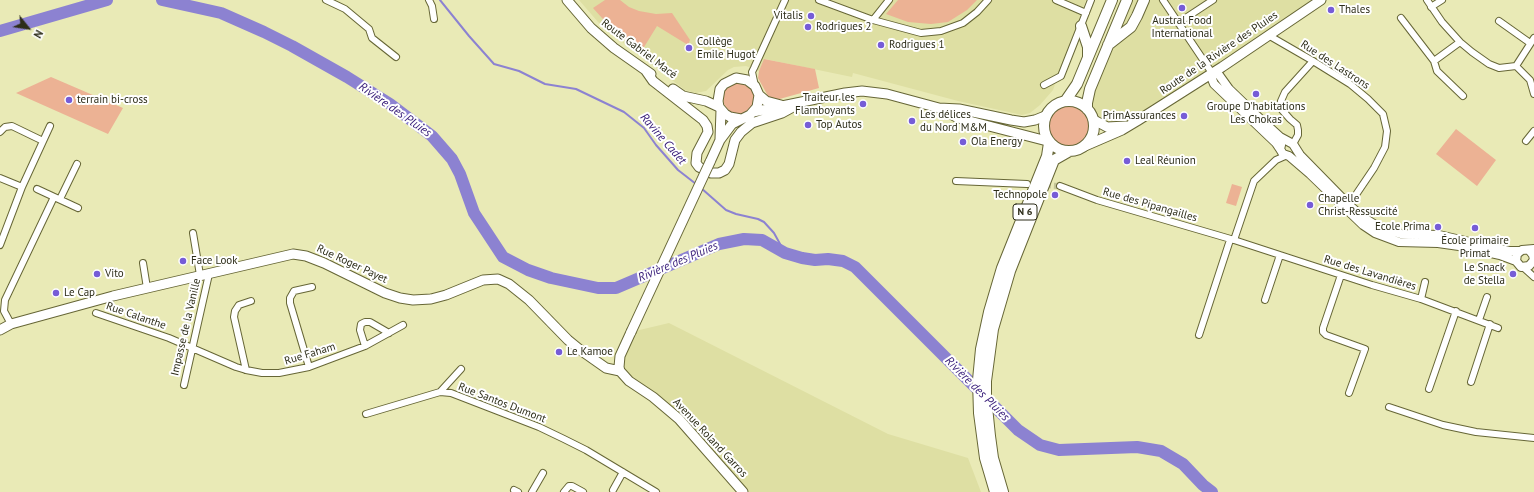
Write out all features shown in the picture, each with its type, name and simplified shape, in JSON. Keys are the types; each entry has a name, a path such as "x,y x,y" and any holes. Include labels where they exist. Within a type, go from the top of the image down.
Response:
{"main road":[{"name":"Route Gabriel Macé","path":"567,0 591,28 614,48 646,71 683,96 706,101 720,108"},
{"path":"1066,100 1077,84 1112,0"},
{"path":"1087,109 1090,89 1126,0"},
{"path":"1107,47 1131,27 1138,16 1144,0"},
{"name":"Route de la Rivière des Pluies","path":"1130,125 1212,73 1315,2"},
{"path":"1081,26 1088,48 1087,60"},
{"path":"646,71 653,81 703,120 708,132 697,153 696,162 699,167 711,173 719,173 725,170 729,164 735,140 746,127 752,123 788,110 797,104"},
{"path":"720,140 720,108 718,95 724,84 736,78 743,78 748,80 771,104 784,106"},
{"path":"754,112 759,101 757,91"},
{"path":"620,371 620,356 630,332 720,140 732,124 746,118 754,112 834,95 862,91 887,94 939,108 959,109 1024,122 1045,116 1052,107 1059,102 1066,100 1082,105 1087,109 1094,120 1107,127 1130,125"},
{"path":"706,101 718,95"},
{"path":"720,108 730,117 741,119"},
{"path":"939,108 958,118 1048,142 1068,152"},
{"name":"N 6","path":"1003,492 993,458 986,382 993,330 1006,269 1047,156 1048,142 1043,126 1045,116"},
{"path":"1085,146 1091,139 1094,130 1094,120"},
{"path":"1085,146 1130,125"},
{"name":"N 6","path":"994,492 985,458 979,413 978,380 985,327 993,298 1054,160 1068,152 1076,151 1085,146"},
{"name":"Rue Roger Payet","path":"0,330 11,324 113,296 286,255 299,254 324,263 385,293 400,298 413,300 431,299 446,295 483,280 498,279 509,284 519,292 579,349 610,370 620,371"},
{"path":"596,360 610,362 620,356"},
{"name":"Avenue Roland Garros","path":"620,371 629,381 653,397 679,419 743,492"}],"street":[{"path":"326,0 345,9 369,29 372,38 396,57"},
{"path":"429,0 432,6 434,19"},
{"path":"743,78 752,72 785,0"},
{"path":"819,0 873,20 921,33 941,31 963,23 977,12 988,0"},
{"path":"873,20 890,0"},
{"path":"1056,0 1086,13"},
{"path":"1044,85 1061,76 1091,0"},
{"path":"1163,0 1212,73 1214,84 1276,143 1284,153 1310,174 1363,225 1375,233 1400,242 1438,243 1500,254 1516,261 1534,277"},
{"path":"1178,23 1213,0"},
{"path":"1427,0 1442,22 1460,42 1489,64 1499,68 1516,66 1532,80 1534,94"},
{"path":"1431,7 1442,0"},
{"path":"1401,18 1434,61 1438,71 1462,96"},
{"path":"1499,21 1530,43"},
{"name":"Rue des Lastrons","path":"1268,35 1313,61 1355,88 1383,114 1387,131 1385,147 1374,168 1350,205"},
{"path":"1516,66 1534,38"},
{"path":"1434,61 1460,42"},
{"path":"1291,145 1298,135 1297,125 1282,110 1280,106 1281,101 1285,92 1313,61"},
{"path":"752,72 757,91"},
{"path":"1212,73 1218,75 1229,89 1291,145 1364,218 1390,232 1401,234 1439,235 1509,251 1532,250 1533,262 1524,268"},
{"path":"0,132 5,127 12,126 43,141"},
{"path":"0,245 22,187 50,126"},
{"path":"1526,141 1534,131"},
{"path":"1284,153 1284,143 1291,145"},
{"path":"1199,335 1254,181 1284,153 1294,153 1291,145"},
{"path":"11,324 4,311 5,300 57,198 77,164"},
{"path":"0,178 22,187"},
{"path":"956,181 1027,184"},
{"name":"Rue des Pipangailles","path":"1060,186 1097,200 1232,240"},
{"path":"37,189 78,208"},
{"path":"193,233 205,275"},
{"name":"Rue des Lavandières","path":"1232,240 1421,299 1498,328"},
{"path":"1516,261 1519,251"},
{"path":"1265,300 1280,255"},
{"path":"143,263 147,288"},
{"name":"Impasse de la Vanille","path":"184,384 205,275"},
{"path":"1341,275 1323,328 1323,332 1326,335 1365,349 1349,393"},
{"path":"1421,299 1426,282"},
{"path":"309,367 290,303 290,298 294,291 312,287"},
{"path":"1479,320 1488,297"},
{"path":"246,370 234,317 235,311 240,305 252,301"},
{"path":"1429,389 1456,311"},
{"name":"Rue Calanthe","path":"96,313 192,348"},
{"path":"365,346 360,330 361,324 370,322 389,333"},
{"path":"1471,382 1490,324"},
{"name":"Rue Faham","path":"192,348 246,370 262,373 280,373 309,367 365,346 403,325"},
{"path":"440,392 460,369"},
{"name":"Rue Santos Dumont","path":"366,414 440,392 451,393 539,427 586,450 656,492"},
{"path":"1389,407 1443,425 1476,432 1534,438"},
{"path":"613,490 623,472"},
{"path":"532,492 543,473"},
{"path":"564,492 569,486 572,486 583,492"}],"shaded area":[{"path":"579,0 1086,0 1053,90 1040,105 1030,113 1022,115 958,101 853,73 852,77 765,59 759,71 746,66 734,67 728,70 706,91 696,93 685,90 627,46 598,22"},
{"path":"605,0 620,0 629,7 639,11 656,14 672,13 690,40 688,45 657,26 641,52 602,18 593,8"},
{"path":"898,0 977,0 967,10 948,22 931,24 908,22 886,14"},
{"path":"1127,0 1321,0 1165,104 1117,127 1094,120 1087,109"},
{"path":"764,59 815,69 819,88 776,100 768,96 758,78"},
{"name":"terrain bi-cross","path":"51,77 123,108 108,134 16,93"},
{"path":"736,82 742,82 752,89 755,98 754,104 748,111 742,114 736,114 726,107 723,101 723,95 730,85"},
{"path":"1073,106 1080,109 1086,115 1089,126 1088,134 1080,143 1073,146 1065,146 1058,143 1050,134 1049,122 1052,115 1061,107"},
{"path":"1456,129 1496,160 1477,186 1436,154"},
{"path":"1232,184 1242,187 1236,206 1226,203"},
{"path":"669,323 888,434 968,458 981,492 743,492 687,428 629,381 619,361 631,332"}],"waterway":[{"name":"Rivière des Pluies","path":"0,31 107,0"},
{"name":"Rivière des Pluies","path":"162,0 221,13 264,32 347,77 390,104 432,136 452,159 460,174 474,213 503,257 528,270 551,278 598,288 616,288 719,244 744,239 762,240 785,253 802,258 843,261 855,267 1018,430 1040,445 1059,450 1137,447 1161,451 1183,464 1203,485 1212,492"},
{"name":"Ravine Cadet","path":"440,0 494,64 519,71 545,84 576,89 624,112 644,128 656,145 678,170 696,184"},
{"name":"Ravine Cadet","path":"701,188 726,210 764,222 774,233 785,253"}],"tunnel":[{"path":"1027,184 1060,186"}],"place":[{"name":"Austral Food International","path":"1182,8"},
{"name":"Thales","path":"1331,10"},
{"name":"Vitalis","path":"811,16"},
{"name":"Rodrigues 2","path":"808,27"},
{"name":"Rodrigues 1","path":"881,45"},
{"name":"Collège Emile Hugot","path":"689,48"},
{"name":"Groupe D'habitations Les Chokas","path":"1256,94"},
{"name":"terrain bi-cross","path":"69,100"},
{"name":"Traiteur les Flamboyants","path":"863,104"},
{"name":"PrimAssurances","path":"1184,116"},
{"name":"Les délices du Nord M&M","path":"912,121"},
{"name":"Top Autos","path":"808,125"},
{"name":"Ola Energy","path":"963,142"},
{"name":"Leal Réunion","path":"1127,161"},
{"name":"Technopole","path":"1055,195"},
{"name":"Chapelle Christ-Ressuscité","path":"1310,205"},
{"name":"Ecole Prima","path":"1438,227"},
{"name":"École primaire Primat","path":"1475,228"},
{"name":"Face Look","path":"183,261"},
{"name":"Vito","path":"97,274"},
{"name":"Le Snack de Stella","path":"1513,274"},
{"name":"Le Cap","path":"56,293"},
{"name":"Le Kamoe","path":"559,352"}]}
